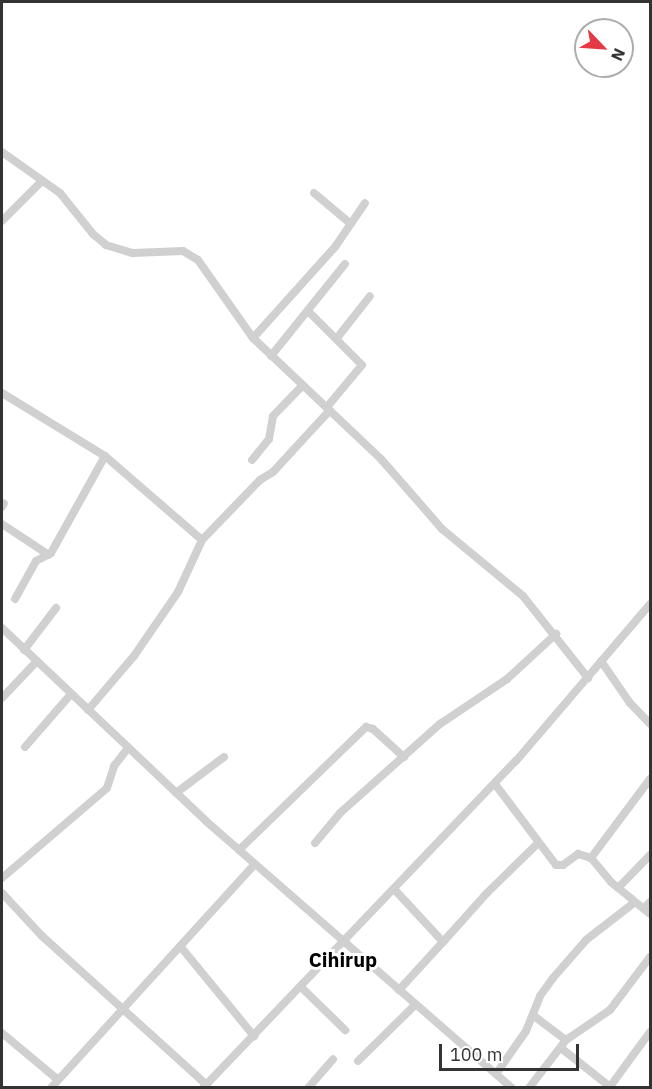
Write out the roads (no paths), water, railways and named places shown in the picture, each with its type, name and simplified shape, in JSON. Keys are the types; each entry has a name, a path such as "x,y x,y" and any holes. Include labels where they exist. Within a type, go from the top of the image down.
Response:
{"street":[{"path":"2,152 73,205 93,234 106,245 133,253 183,251 198,260 253,338 381,459 442,529 524,596 556,634 588,678"},
{"path":"2,221 42,181"},
{"path":"314,193 351,224"},
{"path":"253,338 309,278 365,203"},
{"path":"271,356 345,264"},
{"path":"337,338 370,296"},
{"path":"88,710 134,656 178,592 202,540 260,480 273,472 362,365 308,311"},
{"path":"252,460 269,439 273,416 303,385"},
{"path":"2,393 105,456 202,540"},
{"path":"15,598 36,561 49,555 105,456"},
{"path":"2,524 49,555"},
{"path":"2,893 42,936 208,1085 495,784 651,604"},
{"path":"24,650 56,608"},
{"path":"3,634 37,661 239,850 512,1088"},
{"path":"315,843 340,813 404,757 462,708 507,679 556,634"},
{"path":"2,698 37,661"},
{"path":"601,662 630,703 651,723"},
{"path":"25,747 71,694"},
{"path":"239,850 366,727 373,729 404,757"},
{"path":"2,878 107,788 114,766 128,748"},
{"path":"176,793 224,758"},
{"path":"591,858 651,779"},
{"path":"495,784 538,843 559,867 578,855 591,858 618,888 647,911 651,902"},
{"path":"399,990 487,892 538,843"},
{"path":"618,888 651,855"},
{"path":"51,1088 255,864"},
{"path":"394,889 443,942"},
{"path":"496,1074 534,1016 544,990 586,940 635,902"},
{"path":"180,946 254,1036"},
{"path":"529,1088 566,1040 610,1010 651,957"},
{"path":"301,987 345,1030"},
{"path":"358,1061 416,1004"},
{"path":"534,1016 566,1040"},
{"path":"561,1048 609,1087 651,1032"},
{"path":"2,1033 57,1079"},
{"path":"309,1088 333,1059"}],"district":[{"name":"Cihirup","path":"343,959"}]}
